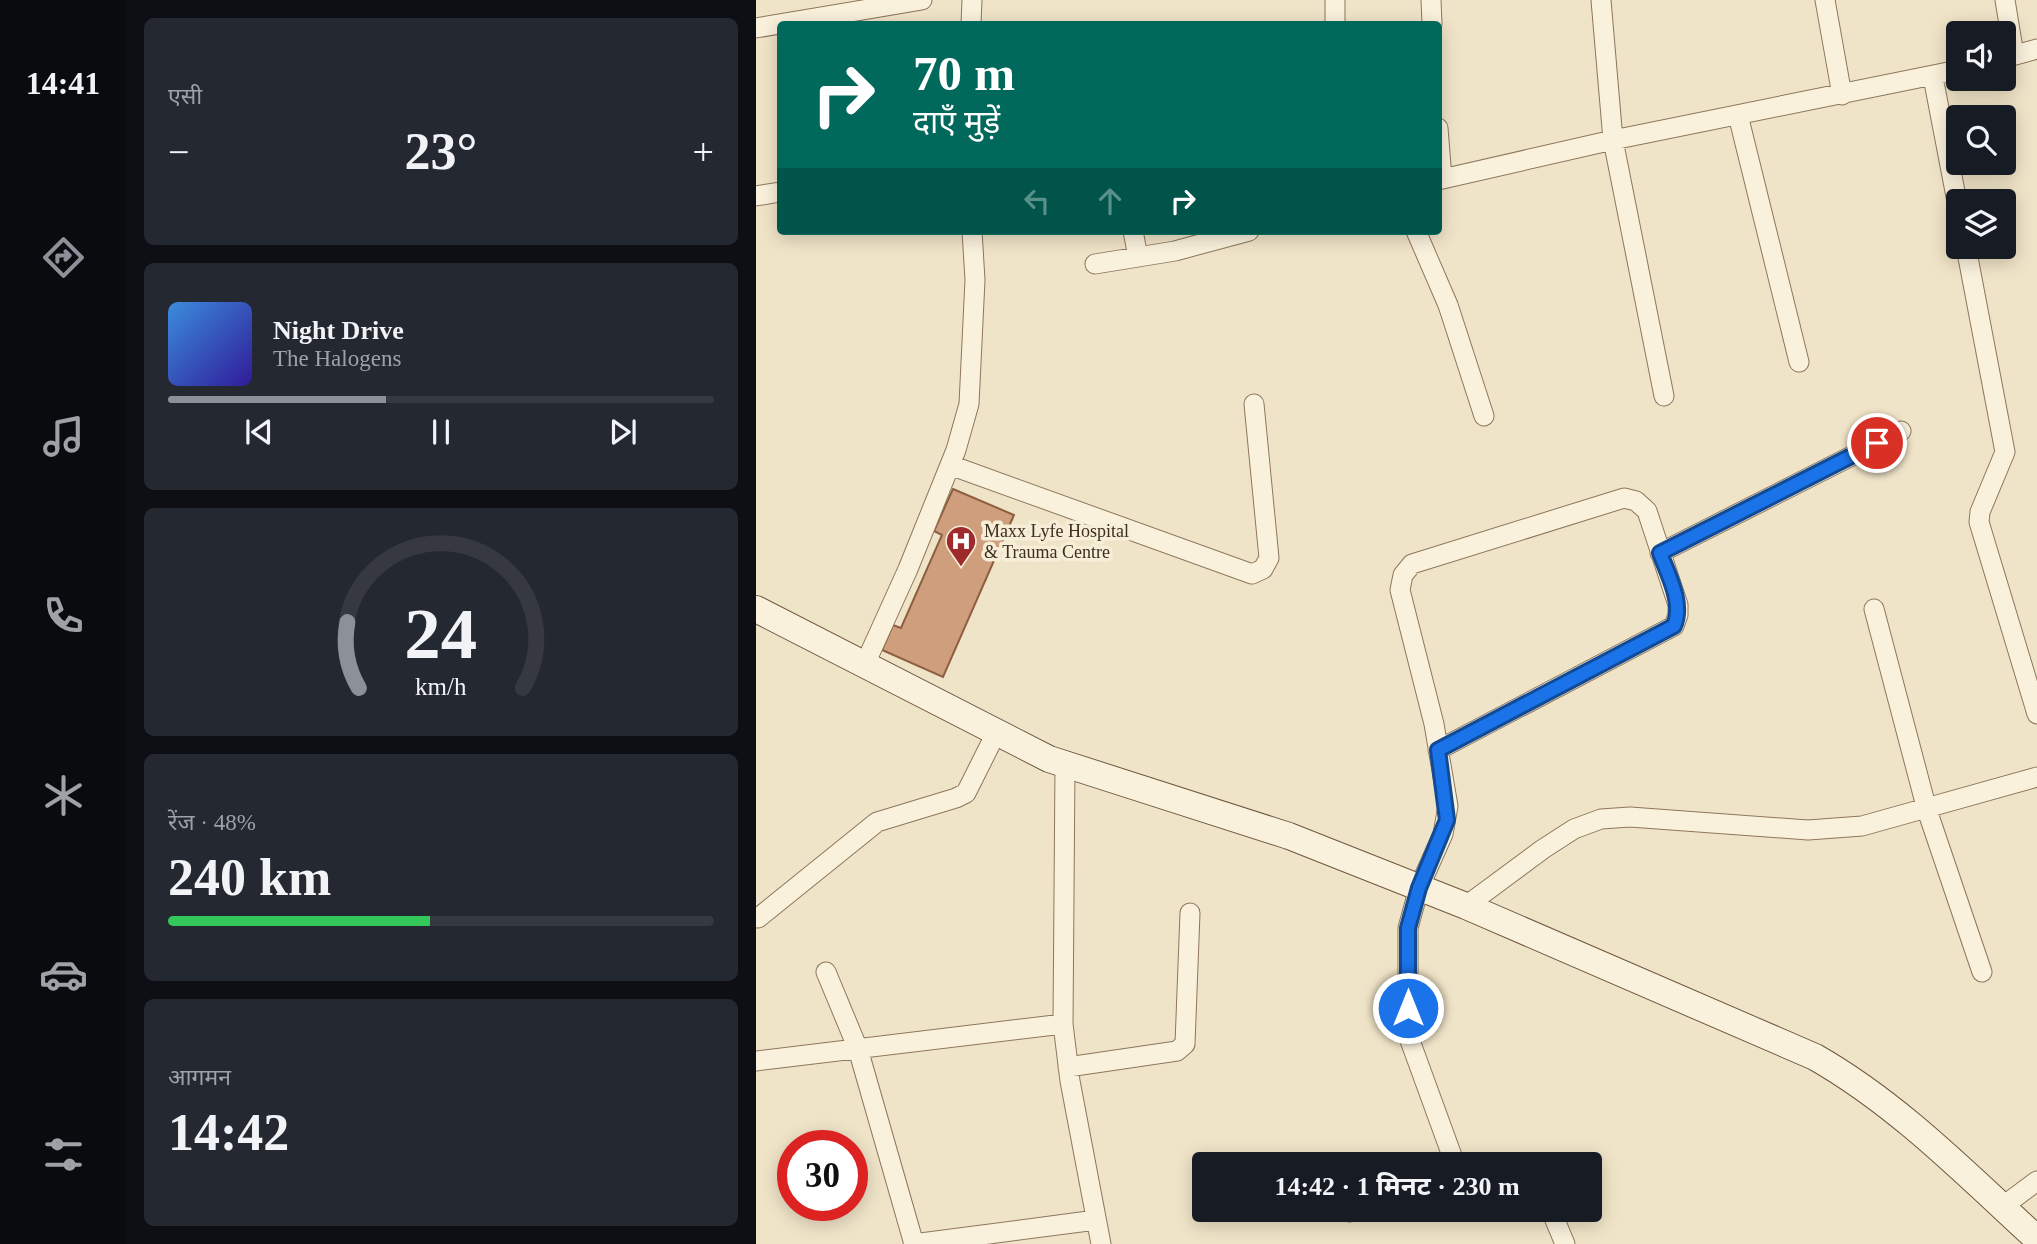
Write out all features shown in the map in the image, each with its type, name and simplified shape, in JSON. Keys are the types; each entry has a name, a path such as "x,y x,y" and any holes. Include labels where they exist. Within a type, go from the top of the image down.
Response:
{"street":[{"path":"798,21 922,0"},
{"path":"971,21 972,0"},
{"path":"1335,0 1335,21"},
{"path":"1431,0 1432,21"},
{"path":"1601,0 1612,140 1664,396"},
{"path":"1825,0 1842,95"},
{"path":"2005,0 2006,21"},
{"path":"756,28 777,24"},
{"path":"2016,54 2037,49"},
{"path":"1442,180 1612,140 1946,73"},
{"path":"1933,77 1955,189"},
{"path":"1738,115 1799,362"},
{"path":"756,196 777,192"},
{"path":"864,663 950,465 969,404 973,366 975,280 972,235"},
{"path":"1134,235 1138,257"},
{"path":"1095,264 1175,251 1234,235"},
{"path":"1418,235 1448,305 1484,416"},
{"path":"1968,259 2005,452 1980,512 1979,522 2037,714"},
{"path":"950,465 1252,574 1263,569 1269,558 1254,404"},
{"path":"1660,553 1901,431"},
{"path":"1438,750 1674,626 1678,605 1647,512 1636,501 1624,498 1412,564 1403,575 1400,590 1438,750 1447,820 1419,888 1408,928 1408,1035 1451,1152"},
{"path":"756,608 996,733 1065,764 1289,836 1466,906 1815,1057 1900,1113 2037,1239"},
{"path":"1874,609 1927,810 1982,972"},
{"path":"758,918 877,822 956,799 965,793 996,733"},
{"path":"1065,764 1063,1024 1068,1067 1101,1244"},
{"path":"1466,906 1543,849 1574,830 1601,820 1630,817 1808,830 1862,826 1927,810 2037,777"},
{"path":"1068,1067 1177,1051 1185,1044 1190,912"},
{"path":"826,972 858,1049 914,1244 1096,1220"},
{"path":"756,1061 1063,1024"},
{"path":"2002,1207 2037,1181"},
{"path":"1556,1222 1565,1244"}],"building":[{"path":"953,489 1014,515 943,677 882,650 893,625 901,628 942,535 934,531"}],"place":[{"name":"Maxx Lyfe Hospital & Trauma Centre","path":"961,568"}],"route":[{"path":"1408,1008 1408,928 1419,888 1447,820 1448,806 1438,750 1674,626 1678,605 1660,553 1877,443"}]}
